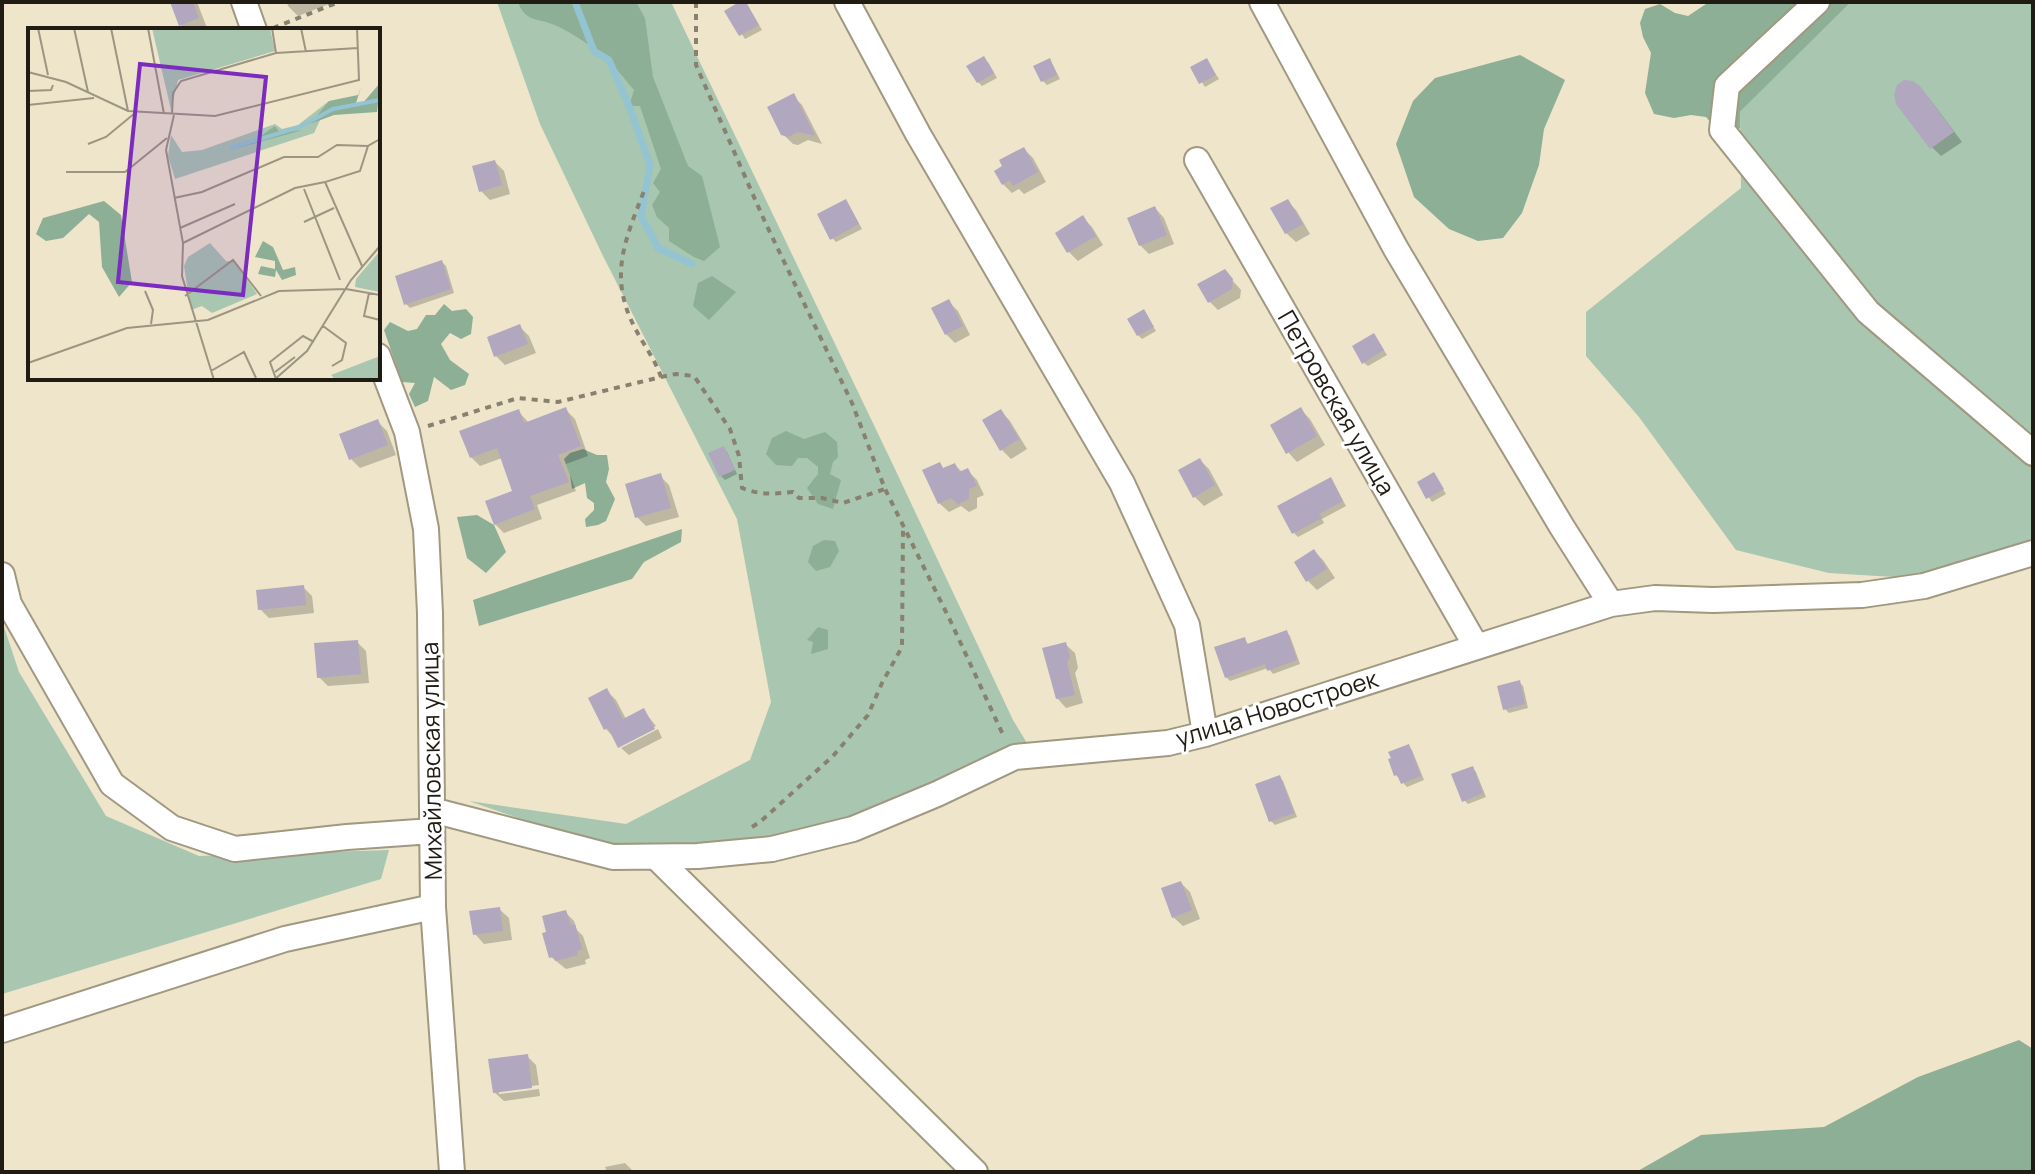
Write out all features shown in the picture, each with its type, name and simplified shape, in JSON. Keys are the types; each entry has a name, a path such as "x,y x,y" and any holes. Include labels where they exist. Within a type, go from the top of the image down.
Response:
{"street":[{"path":"244,2 253,28"},
{"path":"847,2 918,134 1122,483 1187,625 1205,734"},
{"path":"1262,2 1396,249 1611,604"},
{"path":"1817,2 1727,86 1722,130 1868,312 2033,453"},
{"name":"Петровская улица","path":"1197,160 1476,646"},
{"name":"Михайловская улица","path":"380,361 407,432 426,529 430,613 433,907 452,1172"},
{"name":"улица Новостроек","path":"2,575 9,604 112,784 172,828 235,849 347,837 432,821 613,857 656,857 772,849 853,829 1015,757 1168,743 1205,734 1611,604 1655,598 1713,600 1862,595 1924,586 2033,553"},
{"path":"656,857 975,1172"},
{"path":"2,1030 285,939 433,907"}],"path":[{"path":"272,28 339,2"},
{"path":"696,2 696,65 765,222 852,403 885,489 1015,757"},
{"path":"644,191 628,232 620,269 621,289 633,325 661,377"},
{"path":"407,432 518,398 558,402 676,374 694,376 730,429 739,456 742,488 769,495 793,492 799,498 822,498 843,503 885,489"},
{"path":"748,829 760,822 833,756 868,715 902,647 904,527"}],"green space":[{"path":"497,2 671,2 1013,720 1027,743 825,828 690,847 588,842 469,801 626,824 750,760 771,702 737,519 603,256 540,124"},
{"path":"518,2 636,2 645,18 653,77 688,166 702,176 720,247 704,261 669,241 669,228 657,217 652,205 660,192 653,183 661,169 640,106 629,106 634,90 597,51 559,27 527,16"},
{"path":"1709,2 1851,2 1740,112 1740,128 1733,134 1717,130 1706,117 1691,115 1674,118 1654,114 1645,93 1651,53 1640,23 1645,9 1660,4 1688,16"},
{"path":"1851,2 2033,2 2033,539 1910,578 1829,573 1736,550 1639,417 1586,356 1586,312 1741,188 1740,112"},
{"path":"1520,55 1565,80 1544,129 1539,165 1522,213 1503,238 1478,241 1449,229 1414,197 1396,144 1413,101 1435,78"},
{"path":"712,276 736,292 709,320 693,306 698,283"},
{"path":"444,304 452,311 466,309 473,317 471,334 461,339 450,333 441,344 450,360 469,374 465,385 451,390 434,377 428,401 415,407 409,394 415,383 402,382 384,330 390,322 408,331 417,329 426,315 435,315"},
{"path":"786,431 804,439 825,432 837,442 838,457 830,474 841,480 833,509 818,504 807,488 818,474 818,467 807,458 798,458 792,466 776,465 766,454 772,438"},
{"path":"583,449 597,455 607,455 609,469 606,482 615,499 606,521 586,527 585,519 594,510 594,503 587,498 585,483 572,489 564,459 570,453"},
{"path":"477,515 494,525 506,552 486,573 467,558 457,517"},
{"path":"682,529 681,542 644,562 632,579 479,626 473,600"},
{"path":"824,540 835,541 839,551 830,567 816,571 808,562 813,546"},
{"path":"2,621 19,672 106,816 199,856 389,850 381,879 2,994"},
{"path":"818,627 828,630 828,649 811,654 813,642 807,640"},
{"path":"2019,1040 2033,1049 2033,1172 1636,1172 1701,1135 1824,1127 1918,1077"}],"building":[{"path":"170,2 193,2 199,18 179,26"},
{"path":"739,2 746,2 759,25 739,36 724,11"},
{"path":"984,56 994,73 977,83 966,66"},
{"path":"1050,58 1057,75 1041,82 1033,66"},
{"path":"1207,58 1216,75 1199,84 1190,67"},
{"path":"1904,80 1920,86 1954,132 1930,149 1896,104 1894,95 1897,85"},
{"path":"794,93 815,136 798,132 788,137 781,135 767,107"},
{"path":"1024,147 1038,172 1013,186 1010,180 1002,185 994,171 1002,166 999,160"},
{"path":"495,160 502,185 479,192 472,166"},
{"path":"846,199 859,224 830,240 817,214"},
{"path":"1288,199 1303,224 1285,234 1270,208"},
{"path":"1155,206 1167,235 1139,246 1127,218"},
{"path":"1083,215 1096,236 1067,253 1055,233"},
{"path":"442,260 451,289 404,305 395,276"},
{"path":"1225,269 1233,279 1232,289 1208,303 1197,284"},
{"path":"949,299 963,326 945,335 931,308"},
{"path":"1144,309 1154,327 1137,336 1127,319"},
{"path":"520,324 528,344 494,357 487,337"},
{"path":"1374,333 1384,350 1362,364 1352,346"},
{"path":"566,407 581,446 558,455 569,482 530,496 535,509 494,525 485,501 512,491 497,448 470,458 459,431 519,409 524,423"},
{"path":"1301,407 1317,436 1286,454 1270,425"},
{"path":"1001,409 1019,439 1000,451 982,420"},
{"path":"378,419 388,445 349,460 339,434"},
{"path":"724,446 735,470 719,477 708,453"},
{"path":"1200,458 1215,485 1193,498 1178,470"},
{"path":"940,462 943,468 955,463 959,472 968,468 977,486 969,489 969,499 958,504 951,498 938,504 922,470"},
{"path":"1434,472 1444,489 1426,499 1417,482"},
{"path":"661,473 671,508 635,518 625,484"},
{"path":"1331,477 1343,501 1319,514 1322,518 1292,534 1277,506"},
{"path":"1314,549 1327,569 1306,582 1294,562"},
{"path":"304,585 306,605 258,610 256,590"},
{"path":"1287,630 1297,660 1267,671 1265,664 1225,678 1214,647 1245,637 1247,644"},
{"path":"358,640 361,674 317,678 314,643"},
{"path":"1066,642 1070,657 1067,663 1075,695 1056,699 1042,648"},
{"path":"1520,680 1525,704 1503,710 1497,686"},
{"path":"607,688 623,719 644,708 655,729 618,748 608,728 604,730 588,698"},
{"path":"1409,744 1421,776 1401,784 1397,775 1394,776 1388,752"},
{"path":"1473,766 1483,793 1462,802 1451,774"},
{"path":"1280,775 1294,813 1269,822 1255,784"},
{"path":"1181,881 1192,910 1172,918 1161,888"},
{"path":"500,907 503,931 473,935 469,911"},
{"path":"566,910 571,925 575,924 582,949 577,951 578,955 555,961 554,957 549,958 542,933 546,932 542,916"},
{"path":"528,1054 532,1088 493,1093 488,1059"}],"waterway":[{"path":"575,2 594,51 609,60 650,165 641,216 658,248 692,264"}]}
